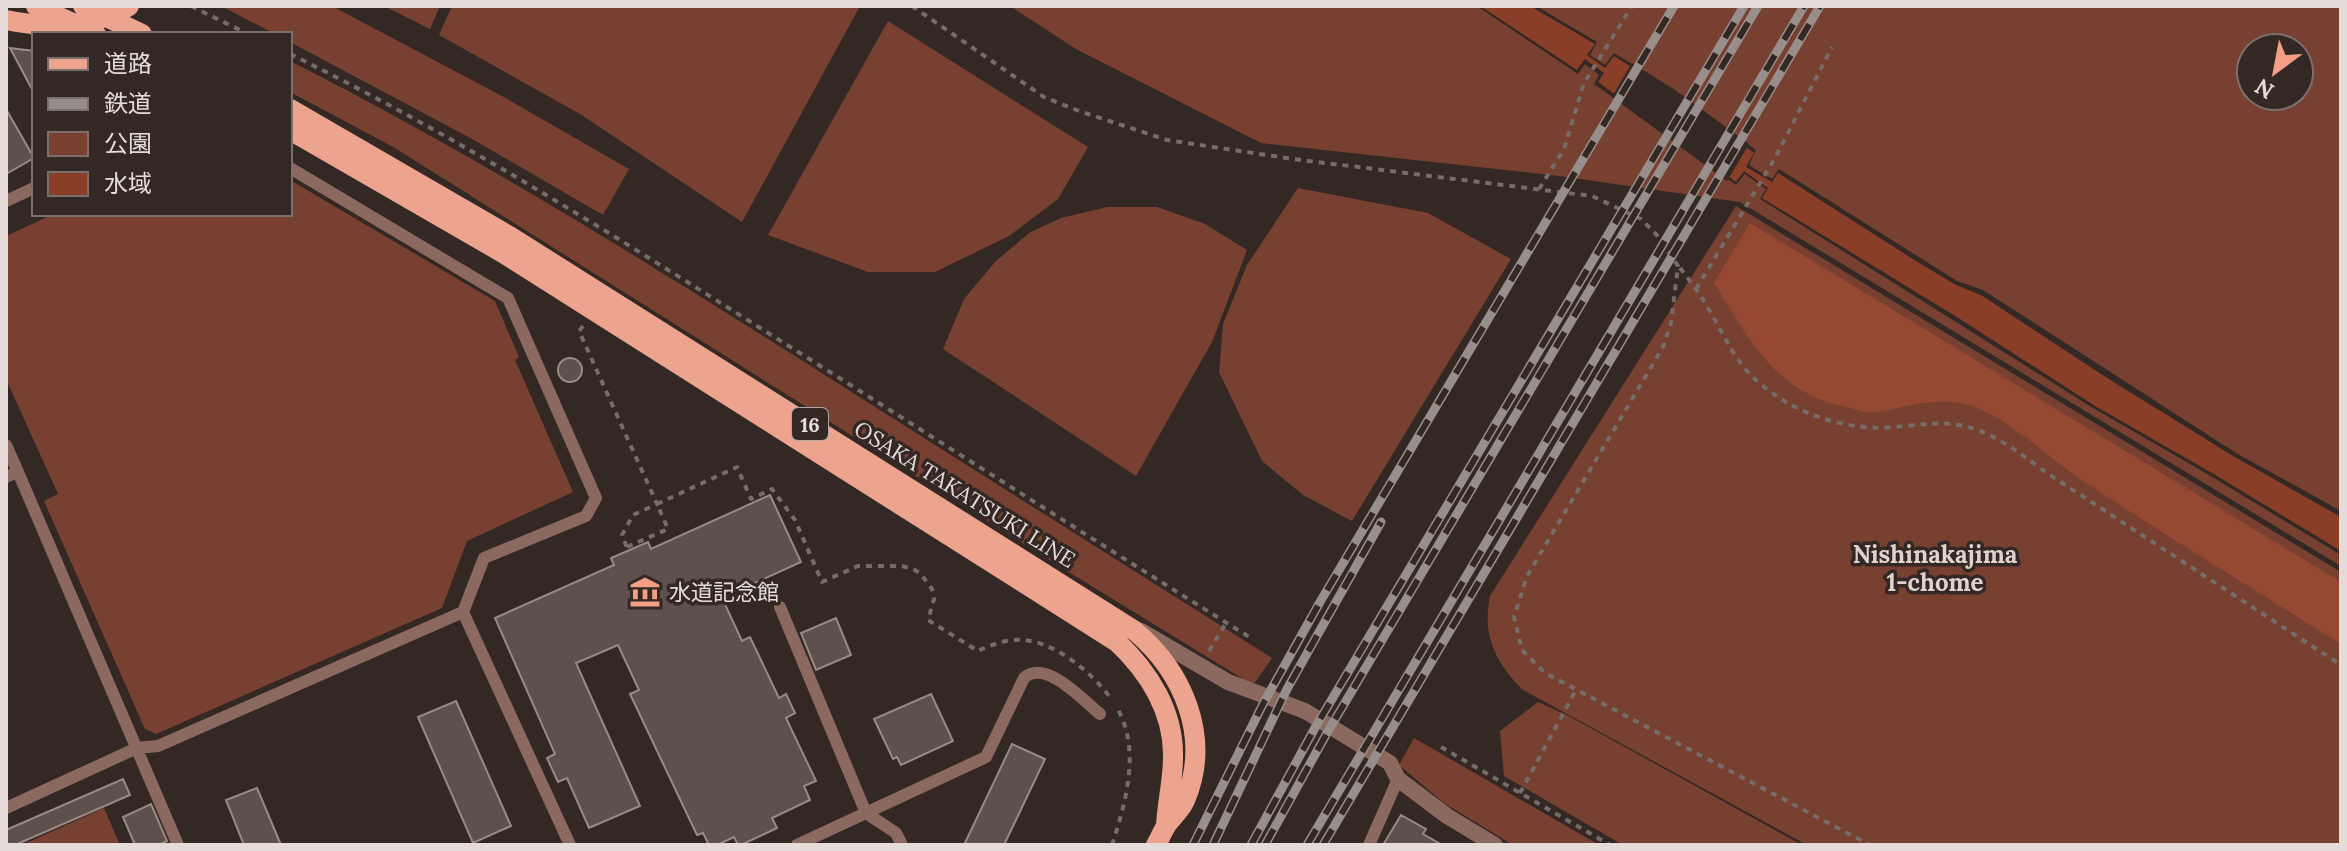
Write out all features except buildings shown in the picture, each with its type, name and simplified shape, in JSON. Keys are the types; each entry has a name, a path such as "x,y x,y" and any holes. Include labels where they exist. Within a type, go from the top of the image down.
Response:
{"main road":[{"path":"36,6 92,32"},
{"path":"83,6 138,32"},
{"path":"6,20 44,26 79,25 115,14 129,6"},
{"name":"OSAKA TAKATSUKI LINE","path":"292,110 524,245 1114,616 1154,647 1168,664 1183,695 1193,724 1196,753 1185,802 1156,845"},
{"name":"OSAKA TAKATSUKI LINE","path":"292,131 503,253 1117,642 1148,676 1169,727 1174,754 1166,826"}],"street":[{"path":"1114,616 1171,646 1228,682 1305,711 1390,763 1398,779 1447,816 1495,845"}],"lane":[{"path":"6,808 137,748 158,746 463,612 484,558 586,516 596,498 508,298 292,169"},
{"path":"6,201 32,189"},
{"path":"6,445 12,474 178,845"},
{"path":"780,607 866,813 896,833 902,845"},
{"path":"463,612 570,845"},
{"path":"797,845 986,757 1029,673 1044,673 1063,683 1100,714"},
{"path":"1369,845 1398,779"}],"path":[{"path":"191,6 244,32"},
{"path":"912,6 1044,97 1167,140 1592,196 1641,219 1656,234 1696,289 1736,358 1761,385 1791,405 1825,420 1861,427 1942,423 1968,427 1990,436 2341,665"},
{"path":"1539,189 1564,149 1584,83 1632,6"},
{"path":"1696,289 1774,160 1832,47"},
{"path":"292,55 359,88 477,154 637,250 1251,638"},
{"path":"1678,266 1671,323 1663,347 1527,576 1514,617 1522,650 1545,673 1870,845"},
{"path":"585,322 579,331 657,504 668,529 628,549 622,535 633,515 657,504 737,467 751,499 772,489 795,520 822,582 858,566 913,569 932,589 934,599 928,620 978,651 1007,641 1035,642 1065,657 1094,678 1119,712 1130,737 1125,793 1112,845"},
{"path":"1204,660 1226,623"},
{"path":"1520,793 1576,690"},
{"path":"1441,747 1610,845"}],"green space":[{"path":"221,6 332,6 502,96 629,169 603,215 474,140 292,43 292,32 271,32"},
{"path":"384,6 440,6 430,29"},
{"path":"452,6 860,6 742,222 580,114 439,35"},
{"path":"1010,6 1477,6 1578,74 1585,64 1599,75 1594,84 1736,185 1745,174 1766,189 1760,199 2093,408 2341,555 2341,566 1740,202 1559,176 1261,143 1076,49"},
{"path":"1536,6 2341,6 2341,511 2236,453 1983,290 1957,281 1779,169 1772,179 1749,165 1756,150 1674,90 1614,53 1605,65 1590,55 1597,42"},
{"path":"888,21 1088,147 1058,199 1009,236 935,272 868,272 768,235"},
{"path":"292,62 491,170 623,249 1272,658 1253,685 395,148 292,93"},
{"path":"292,181 495,301 519,357 515,360 573,492 467,541 442,608 156,734 145,729 44,501 58,494 6,379 6,236 50,216 292,216"},
{"path":"1298,188 1428,213 1511,259 1352,521 1303,495 1262,461 1219,372 1223,324 1247,265"},
{"path":"1736,206 2341,572 2341,845 1807,845 1523,690 1505,669 1493,647 1488,623 1490,596"},
{"path":"1107,207 1157,207 1205,224 1247,250 1212,342 1136,476 943,349 964,299 995,262 1029,233 1061,218"},
{"path":"1538,702 1802,845 1623,845 1504,776 1500,731"},
{"path":"1414,738 1599,845 1513,845 1444,803 1399,765"},
{"path":"104,808 120,845 22,845"}],"shaded area":[{"path":"1750,223 2341,582 2341,644 2083,481 1986,412 1948,402 1869,412 1821,400 1800,389 1766,361 1714,283"}],"water":[{"path":"1480,6 1530,6 1595,44 1587,55 1605,68 1614,56 1672,93 1754,153 1746,167 1772,182 1778,173 1916,261 1956,285 1981,295 2233,456 2341,517 2341,551 2095,406 1762,198 1768,188 1744,171 1736,182 1598,82 1604,73 1585,59 1577,70"}],"pier":[{"path":"1632,63 1749,144 1727,181 1612,97"}],"railway":[{"path":"1193,845 1263,704 1320,602 1674,6"},
{"path":"1251,845 1316,726 1744,6"},
{"path":"1265,845 1327,733 1758,6"},
{"path":"1307,845 1804,6"},
{"path":"1323,845 1820,6"},
{"path":"1213,845 1287,689 1381,522"}],"place":[{"name":"水道記念館","path":"645,592"}],"district":[{"name":"Nishinakajima 1-chome","path":"1935,568"}]}
